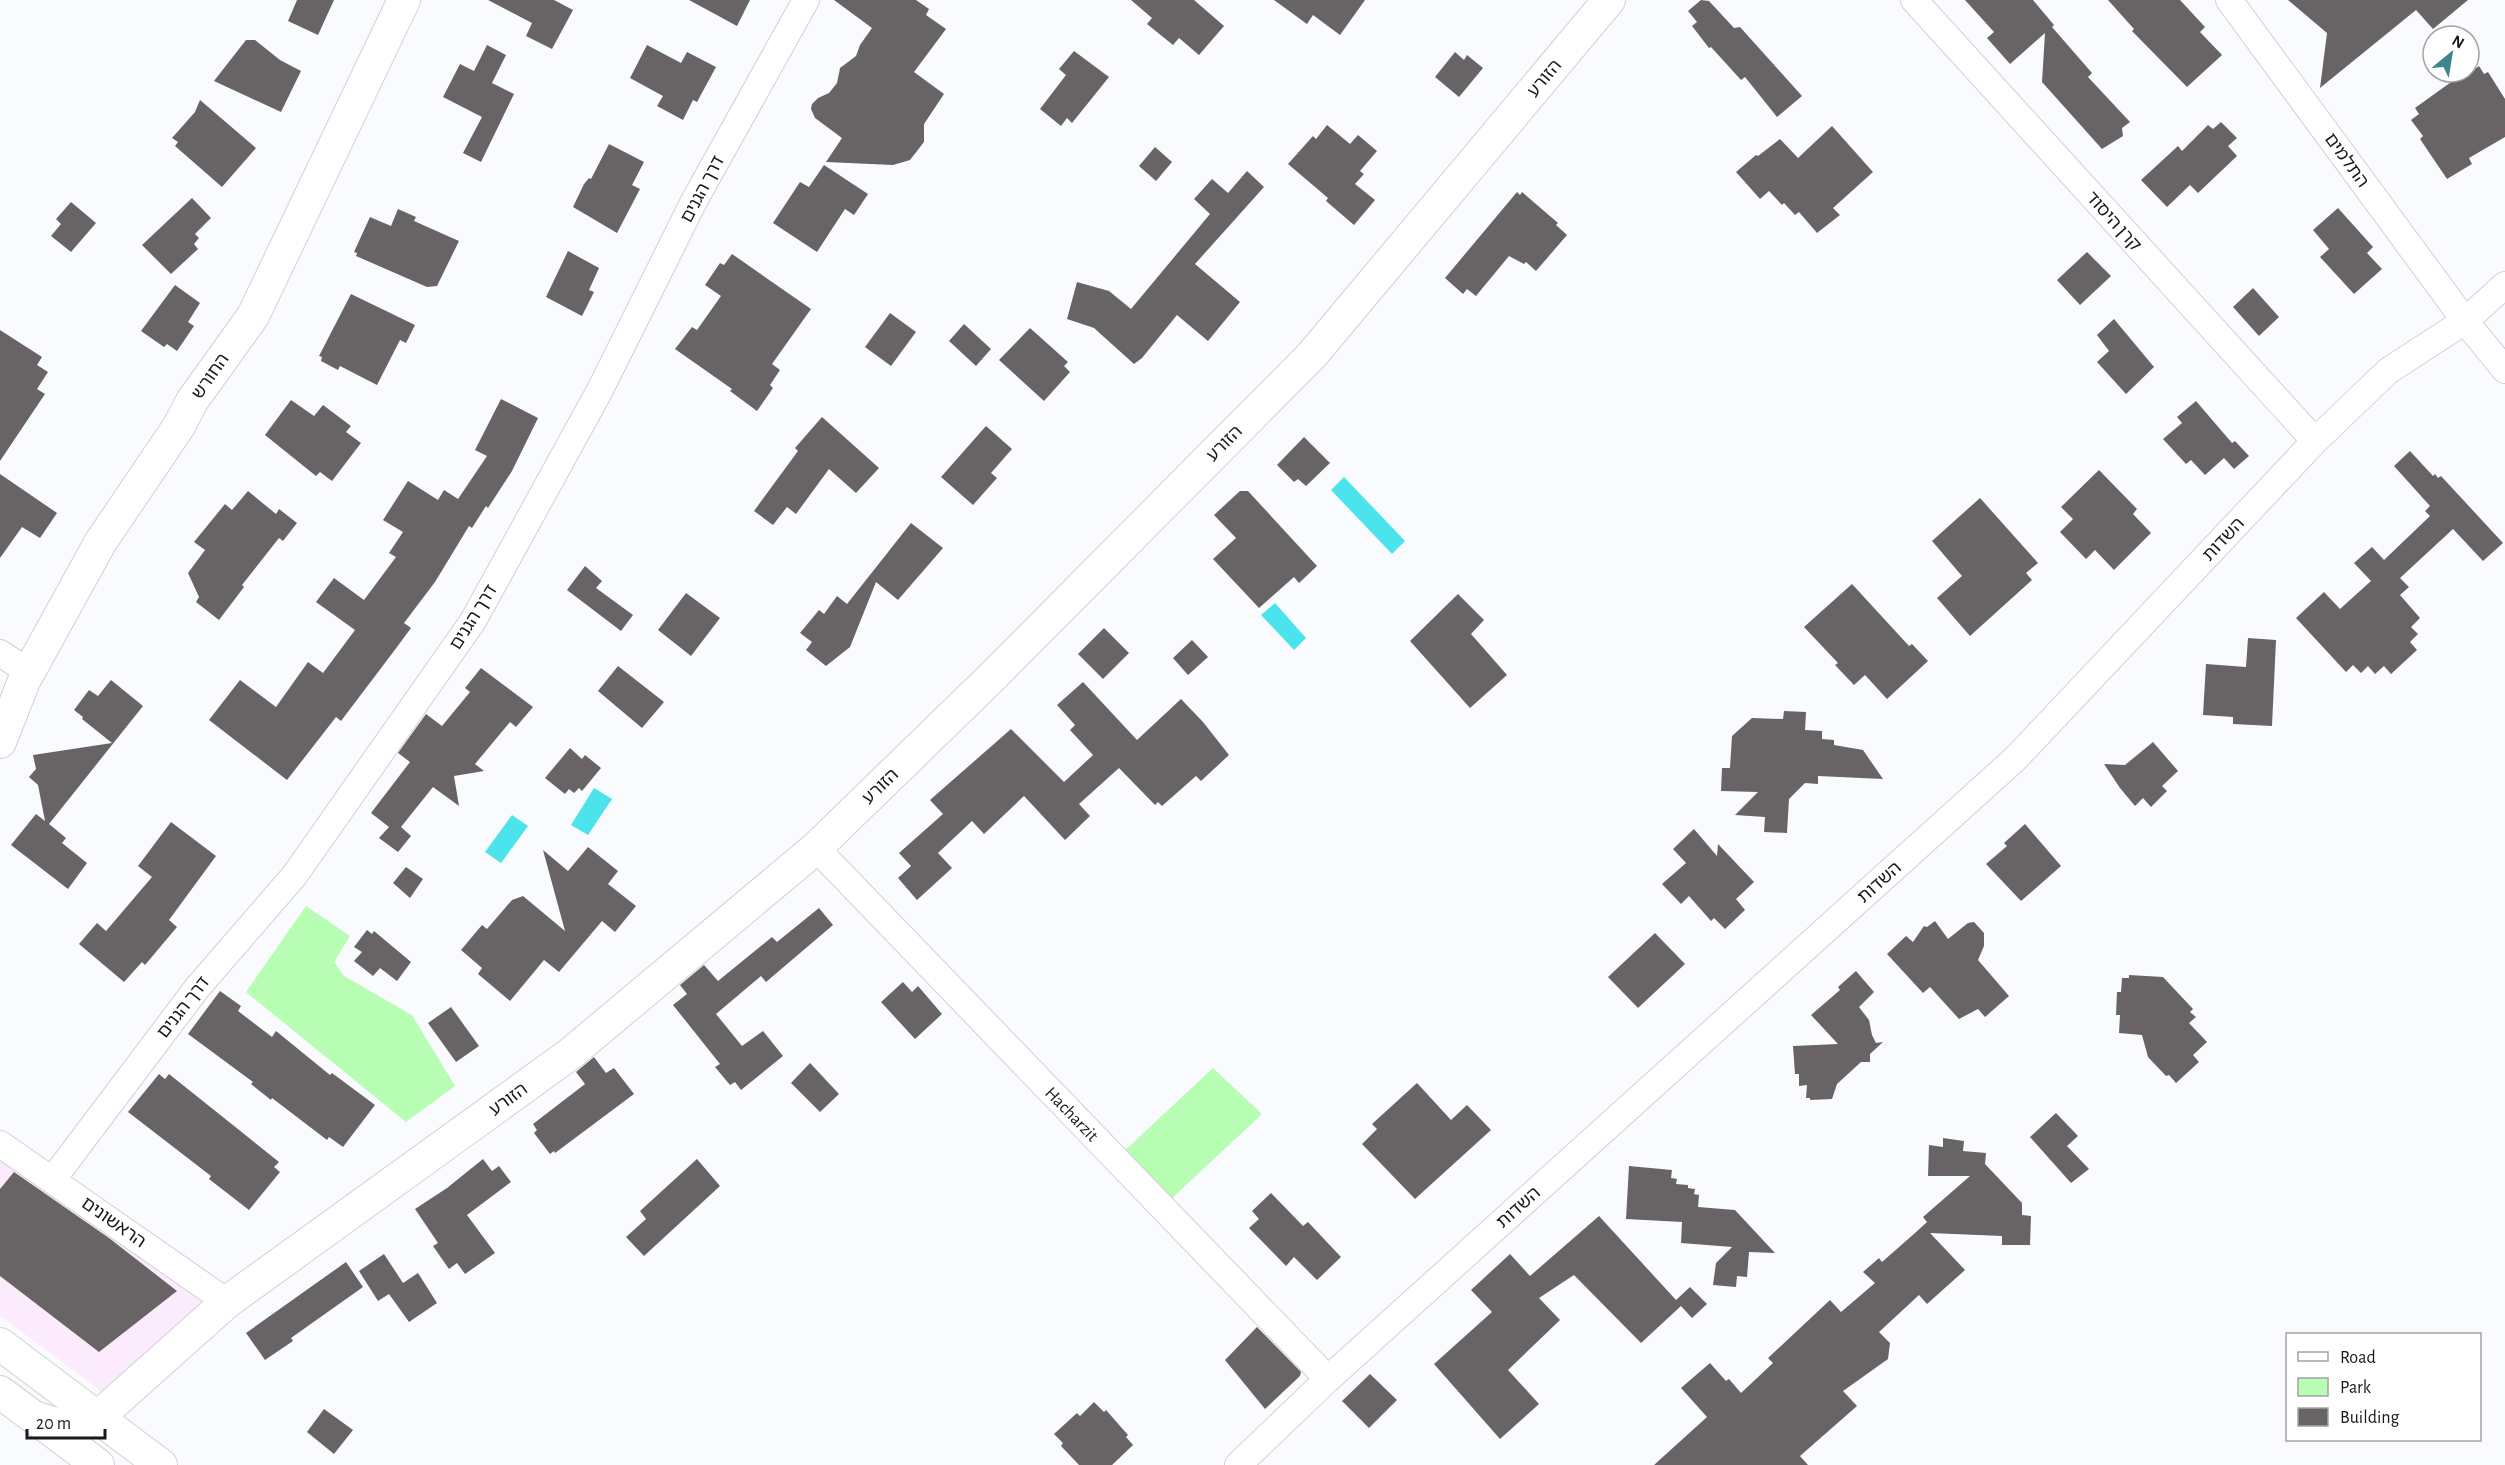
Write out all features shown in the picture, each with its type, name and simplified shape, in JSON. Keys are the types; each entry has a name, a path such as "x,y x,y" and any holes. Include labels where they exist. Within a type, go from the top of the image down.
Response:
{"street":[{"name":"החורש","path":"0,742 29,672 100,543 179,426 192,401 253,316 404,0"},
{"name":"דרך הגנים","path":"53,1179 197,988 294,876 473,621 600,390 694,201 806,0"},
{"name":"הזורע","path":"34,1417 64,1426 86,1424 98,1417 227,1302 570,1054 816,848 1031,638 1312,355 1609,0"},
{"name":"קרן היסוד","path":"1914,0 2315,441"},
{"name":"התלמים","path":"2229,0 2465,321 2505,370"},
{"name":"השדות","path":"1238,1465 1328,1379 2016,758 2315,441 2388,371 2465,321 2505,285"},
{"path":"0,653 29,672"},
{"name":"Hacharzit","path":"816,848 1328,1379"},
{"name":"הראשונים","path":"0,1144 227,1302"},
{"path":"0,1344 161,1465"},
{"path":"0,1392 98,1465"}],"shaded area":[{"path":"0,1152 212,1300 109,1397 0,1316"}],"green space":[{"path":"306,906 350,936 334,962 344,976 412,1015 455,1086 406,1122 246,992"},
{"path":"1213,1068 1262,1114 1169,1201 1121,1154"}],"water":[{"path":"1344,477 1405,541 1392,554 1331,490"},
{"path":"1275,603 1306,638 1294,650 1261,615"},
{"path":"594,788 612,799 588,835 571,825"},
{"path":"512,815 528,826 501,863 485,852"}],"building":[{"path":"297,0 334,0 318,35 288,21"},
{"path":"488,0 554,0 573,10 552,49 526,36 532,23"},
{"path":"689,0 750,0 737,26"},
{"path":"834,0 916,0 929,9 926,15 946,29 914,72 944,94 924,124 924,142 910,160 893,165 826,162 842,138 815,118 811,109 812,104 829,93 837,83 840,68 856,56 860,45 872,28"},
{"path":"1131,0 1194,0 1224,26 1199,55 1179,38 1173,45 1147,24 1152,18"},
{"path":"1274,0 1365,0 1340,35 1313,15 1307,24"},
{"path":"1701,0 1709,1 1734,28 1740,27 1802,96 1777,117 1745,77 1741,80 1711,47 1709,48 1692,26 1697,22 1688,11"},
{"path":"1965,0 2033,0 2054,25 2052,27 2092,73 2088,77 2130,122 2122,128 2123,136 2102,149 2042,82 2045,33 2010,64 1987,38 1994,32"},
{"path":"2108,0 2180,0 2205,27 2200,32 2222,55 2187,87 2132,31 2134,29"},
{"path":"2288,0 2468,0 2439,24 2429,24 2416,10 2320,88 2327,33"},
{"path":"246,40 255,40 280,60 301,71 281,112 214,81"},
{"path":"487,45 506,55 492,83 514,94 481,162 463,153 482,117 443,97 460,64 474,71"},
{"path":"647,45 681,63 687,52 716,67 697,102 693,100 683,120 657,106 663,96 630,78"},
{"path":"1074,51 1109,77 1072,123 1067,118 1061,126 1040,109 1066,75 1059,69"},
{"path":"1455,52 1464,60 1467,55 1483,68 1459,97 1435,77"},
{"path":"2481,69 2484,74 2488,72 2505,99 2505,137 2469,158 2472,164 2447,179 2420,139 2423,136 2411,120 2419,114 2415,108 2448,84 2481,84"},
{"path":"200,100 256,148 222,187 175,146 178,142 172,138 195,112"},
{"path":"2221,122 2237,138 2228,146 2237,156 2198,193 2190,185 2167,207 2141,180 2178,146 2182,151 2208,125 2213,129"},
{"path":"1327,125 1350,144 1358,135 1377,151 1360,171 1364,174 1355,184 1375,200 1354,225 1326,201 1328,198 1288,164 1313,136 1316,139"},
{"path":"1832,126 1873,172 1833,208 1840,215 1817,233 1799,212 1795,215 1769,191 1760,199 1736,172 1780,139 1798,158"},
{"path":"609,144 644,162 632,185 640,189 617,233 573,207 584,184 589,178 591,179"},
{"path":"1155,147 1172,162 1156,181 1139,166"},
{"path":"824,165 868,194 854,215 845,209 817,252 773,223 800,182 809,187"},
{"path":"1247,171 1264,187 1195,264 1240,302 1208,341 1177,315 1142,358 1134,364 1094,328 1067,319 1077,282 1109,291 1131,309 1210,214 1194,199 1212,179 1228,193"},
{"path":"1517,192 1520,195 1522,192 1558,223 1556,225 1567,235 1536,271 1526,262 1524,264 1509,256 1476,296 1467,289 1463,294 1445,278"},
{"path":"192,198 211,218 195,234 199,238 194,244 198,249 171,274 142,245"},
{"path":"71,202 96,223 71,252 51,236 61,224 56,219"},
{"path":"2338,208 2373,247 2367,253 2382,269 2354,294 2320,257 2329,249 2313,230"},
{"path":"398,209 416,217 414,221 459,241 437,286 427,287 356,256 357,253 354,252 370,217 391,226"},
{"path":"568,251 599,268 589,290 594,292 582,316 546,297"},
{"path":"2087,252 2111,276 2080,305 2057,280"},
{"path":"732,254 811,309 772,364 780,370 770,385 773,388 757,411 730,391 732,389 675,349 692,327 697,330 721,296 705,285 720,263 724,265"},
{"path":"175,285 200,303 188,322 194,326 177,351 167,344 164,347 141,331"},
{"path":"2253,288 2279,317 2259,336 2233,307"},
{"path":"351,294 415,325 406,343 400,340 377,385 340,366 338,370 321,361 322,357 319,356"},
{"path":"890,313 916,332 891,366 865,347"},
{"path":"2114,319 2154,367 2126,394 2097,362 2109,351 2097,335"},
{"path":"964,324 991,349 976,366 949,341"},
{"path":"1030,328 1068,362 1064,366 1070,372 1044,401 999,360"},
{"path":"0,330 42,357 37,365 48,372 37,389 45,394 0,461"},
{"path":"501,399 538,418 512,471 488,508 486,506 472,528 469,526 435,582 404,623 411,628 341,721 336,717 287,780 209,720 240,680 276,707 308,662 323,673 355,630 316,602 334,578 364,600 396,557 389,553 403,532 383,520 408,481 438,500 444,490 458,499 487,456 475,450"},
{"path":"291,400 314,416 323,405 351,426 346,432 361,443 332,481 320,472 316,476 265,435"},
{"path":"2196,401 2232,443 2235,441 2249,456 2234,469 2224,458 2205,475 2191,460 2186,464 2163,439 2182,423 2177,417"},
{"path":"822,417 879,468 856,493 829,469 796,514 787,507 773,525 754,511 798,451 795,448"},
{"path":"986,426 1012,449 991,473 997,478 973,505 941,477"},
{"path":"1304,437 1330,463 1306,486 1298,479 1294,482 1277,465"},
{"path":"2410,451 2433,476 2435,474 2438,478 2441,476 2503,543 2483,561 2453,529 2400,578 2409,587 2400,595 2420,618 2411,627 2418,634 2410,642 2417,650 2391,674 2384,666 2375,674 2368,666 2361,673 2353,665 2346,672 2296,618 2324,592 2340,609 2371,581 2354,563 2372,547 2384,560 2430,516 2425,511 2430,506 2394,466"},
{"path":"2099,470 2137,509 2133,514 2151,533 2114,570 2095,550 2086,559 2060,532 2073,519 2061,507"},
{"path":"0,474 57,513 40,538 22,527 0,558"},
{"path":"248,491 276,514 279,509 297,523 283,541 279,538 242,585 244,587 219,620 196,602 199,597 188,573 205,550 194,542 225,504 232,510"},
{"path":"1240,491 1248,491 1317,566 1299,583 1294,577 1259,608 1213,559 1236,538 1214,515"},
{"path":"1980,498 2038,563 2026,573 2032,580 1970,636 1937,598 1962,576 1932,541"},
{"path":"911,523 943,548 898,600 876,582 850,647 826,666 806,650 812,642 800,633 819,610 824,614 837,596 847,604"},
{"path":"585,566 602,581 596,588 633,615 621,631 567,590"},
{"path":"1852,584 1909,646 1912,644 1928,661 1887,699 1865,675 1854,685 1835,665 1838,663 1804,627"},
{"path":"686,593 720,618 691,656 658,630"},
{"path":"1458,594 1484,620 1471,634 1507,675 1470,708 1410,641"},
{"path":"1104,628 1129,653 1103,679 1078,654"},
{"path":"2248,638 2276,640 2272,726 2233,724 2233,717 2203,715 2206,664 2246,667"},
{"path":"1192,640 1208,657 1188,675 1173,658"},
{"path":"618,666 664,702 642,728 598,691"},
{"path":"481,668 533,707 516,727 510,722 475,764 484,771 454,776 459,806 433,787 401,827 411,836 398,852 379,838 389,827 371,813 410,762 398,753 426,714 442,726 470,692 465,688"},
{"path":"111,680 143,706 49,824 66,838 62,843 87,863 68,889 11,845 36,814 45,821 38,785 29,777 36,769 33,755 112,743 74,710 89,690 98,696"},
{"path":"1083,682 1137,740 1181,699 1229,755 1201,781 1196,776 1162,806 1158,802 1155,805 1119,768 1079,804 1090,816 1065,840 1024,796 984,834 972,821 938,853 952,868 917,900 898,878 911,866 899,853 943,814 930,800 1011,729 1064,782 1093,755 1070,730 1075,725 1057,705"},
{"path":"1784,711 1806,712 1805,730 1822,731 1822,739 1834,740 1834,745 1863,750 1883,779 1818,776 1818,784 1805,783 1789,799 1787,833 1764,832 1765,817 1735,815 1758,792 1721,791 1722,768 1730,768 1732,736 1752,718 1783,719"},
{"path":"2153,742 2178,771 2162,786 2167,791 2151,807 2143,798 2135,806 2104,764 2125,765"},
{"path":"570,748 582,759 585,755 601,768 582,791 579,788 574,793 569,789 565,794 545,778"},
{"path":"171,822 216,856 169,920 177,927 145,965 142,962 124,982 79,944 97,923 106,931 152,877 138,866"},
{"path":"2025,824 2061,866 2021,901 1986,864 2007,846 2004,843"},
{"path":"1694,829 1717,856 1718,844 1754,882 1736,899 1745,910 1725,929 1714,918 1711,921 1689,896 1681,904 1662,884 1686,863 1673,849"},
{"path":"588,847 618,871 608,884 636,906 615,932 602,921 559,972 544,960 510,1001 478,974 482,968 461,950 482,925 487,929 512,900 523,896 565,931 543,850 568,871"},
{"path":"406,867 423,879 410,898 393,883"},
{"path":"819,908 833,925 766,982 761,976 716,1014 742,1046 763,1031 783,1056 741,1090 735,1082 730,1085 715,1067 720,1064 673,1005 687,994 680,985 704,965 718,981 772,937 777,942"},
{"path":"1935,921 1948,939 1968,923 1974,922 1984,933 1984,946 1978,960 2009,996 1985,1017 1978,1009 1959,1019 1930,987 1923,993 1887,954 1906,936 1913,942 1924,926 1927,927"},
{"path":"367,930 372,934 374,931 411,962 397,981 380,968 373,976 354,961 362,952 354,947"},
{"path":"1655,933 1685,964 1638,1008 1608,977"},
{"path":"1856,971 1874,992 1859,1007 1869,1020 1876,1043 1883,1042 1870,1054 1870,1062 1861,1062 1837,1084 1832,1099 1810,1100 1806,1098 1807,1085 1799,1086 1799,1074 1795,1074 1793,1046 1838,1044 1811,1015 1840,990 1838,987"},
{"path":"2129,975 2163,977 2193,1009 2190,1012 2196,1017 2189,1023 2207,1042 2193,1055 2199,1062 2176,1083 2148,1057 2142,1035 2119,1033 2120,1015 2116,1015 2117,992 2121,992 2122,978 2129,978"},
{"path":"903,982 912,992 918,986 942,1014 915,1039 881,1002"},
{"path":"220,991 241,1006 238,1011 272,1037 276,1031 330,1075 332,1073 375,1105 343,1147 329,1137 327,1140 272,1098 271,1100 251,1084 253,1082 188,1034"},
{"path":"451,1007 479,1046 456,1062 428,1023"},
{"path":"594,1057 606,1073 614,1068 634,1094 555,1153 554,1151 550,1154 534,1133 537,1130 533,1124 585,1084 576,1072"},
{"path":"810,1063 839,1094 820,1112 791,1083"},
{"path":"159,1074 165,1079 169,1074 279,1162 274,1167 280,1172 249,1210 209,1179 211,1176 128,1112"},
{"path":"1417,1083 1451,1120 1467,1105 1491,1130 1415,1199 1362,1144 1377,1129 1372,1124"},
{"path":"2056,1113 2078,1136 2067,1146 2089,1169 2071,1183 2030,1137"},
{"path":"1943,1138 1964,1141 1963,1151 1986,1153 1985,1164 2022,1203 2022,1215 2031,1216 2030,1245 2002,1245 2002,1236 1930,1233 1965,1270 1927,1304 1919,1295 1879,1332 1890,1343 1888,1359 1843,1391 1857,1406 1800,1456 1808,1465 1654,1465 1707,1417 1681,1388 1710,1363 1726,1381 1729,1379 1741,1393 1773,1363 1768,1358 1830,1300 1841,1312 1875,1283 1863,1272 1879,1258 1882,1262 1915,1233 1927,1222 1923,1217 1970,1176 1928,1176 1929,1145 1943,1147"},
{"path":"483,1159 492,1171 499,1166 511,1182 467,1215 495,1253 465,1274 457,1263 449,1269 433,1246 438,1243 415,1209 447,1188"},
{"path":"697,1159 720,1186 644,1256 626,1237 646,1219 640,1211"},
{"path":"1629,1166 1672,1170 1671,1178 1677,1179 1676,1184 1688,1185 1688,1188 1695,1189 1694,1194 1699,1195 1698,1207 1735,1210 1775,1253 1749,1252 1747,1277 1737,1276 1736,1287 1713,1285 1716,1263 1732,1247 1681,1243 1682,1222 1626,1219"},
{"path":"14,1172 109,1238 177,1291 99,1352 0,1276 0,1189"},
{"path":"1271,1193 1303,1226 1308,1222 1341,1257 1317,1280 1294,1257 1286,1266 1249,1228 1259,1219 1252,1211"},
{"path":"1599,1216 1676,1300 1690,1287 1707,1304 1692,1318 1681,1306 1641,1343 1574,1275 1539,1298 1560,1320 1508,1370 1539,1404 1500,1439 1434,1364 1492,1312 1471,1290 1510,1254 1530,1276"},
{"path":"384,1254 403,1283 418,1273 437,1303 409,1322 389,1294 378,1301 359,1271"},
{"path":"346,1262 363,1287 291,1338 293,1341 265,1360 246,1333"},
{"path":"1257,1327 1301,1372 1300,1376 1265,1409 1225,1360"},
{"path":"1370,1374 1397,1400 1369,1428 1342,1401"},
{"path":"1094,1402 1104,1412 1106,1410 1128,1435 1126,1437 1133,1445 1112,1465 1079,1465 1061,1446 1063,1443 1054,1434 1077,1413 1080,1416"},
{"path":"324,1409 353,1430 334,1454 307,1432"}]}
